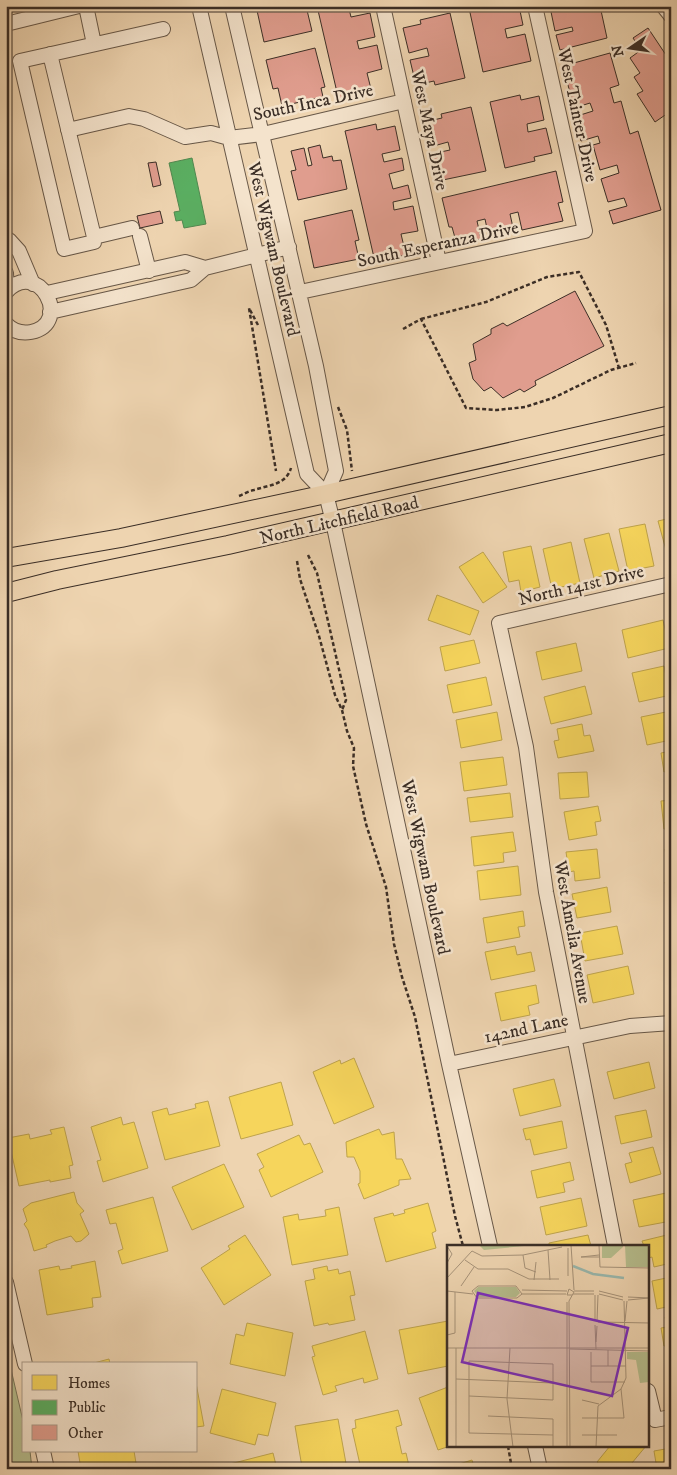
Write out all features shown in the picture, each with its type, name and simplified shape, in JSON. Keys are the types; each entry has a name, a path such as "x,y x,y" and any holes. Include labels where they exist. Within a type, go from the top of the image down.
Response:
{"main road":[{"name":"North Litchfield Road","path":"6,558 112,540 326,494 671,415"},
{"name":"North Litchfield Road","path":"6,593 57,580 332,522 671,443"}],"street":[{"path":"6,24 79,6"},
{"path":"86,6 94,44"},
{"name":"West Wigwam Boulevard","path":"199,6 307,474 326,494 490,1245"},
{"name":"West Wigwam Boulevard","path":"232,6 316,366 336,471 326,494"},
{"name":"West Maya Drive","path":"383,6 439,262"},
{"name":"West Tainter Drive","path":"535,6 585,231"},
{"path":"663,6 671,16"},
{"path":"50,54 94,237 94,242 64,249 20,61 50,54 94,44 163,29"},
{"name":"South Inca Drive","path":"68,130 130,116 144,118 185,138 211,133 229,138 263,134 404,101"},
{"name":"South Esperanza Drive","path":"300,292 585,231"},
{"path":"94,237 136,232 149,270"},
{"path":"7,239 19,251 33,284"},
{"path":"50,312 191,280 206,268 289,247"},
{"path":"46,293 185,262 206,268"},
{"path":"6,273 7,291"},
{"path":"6,324 19,332 30,332 42,326 50,312 46,293 33,284 20,283 7,291"},
{"name":"North 141st Drive","path":"499,623 671,584"},
{"name":"West Amelia Avenue","path":"499,623 526,747 546,892 615,1245"},
{"name":"142nd Lane","path":"449,1064 630,1026 671,1023"},
{"path":"6,1282 24,1362"},
{"path":"650,1399 655,1420 671,1416"},
{"path":"535,1448 540,1469"},
{"path":"43,1452 47,1469"}],"path":[{"path":"403,329 421,319 486,302 547,277 579,272 606,325 619,368"},
{"path":"259,327 249,308 276,471"},
{"path":"421,319 466,408 497,410 525,407 553,398 619,368 636,363"},
{"path":"236,497 252,490 280,483 291,471 292,464"},
{"path":"308,556 317,573 346,700 342,710"},
{"path":"297,561 300,579 319,636 335,695 342,710 347,731 354,748 353,766 366,824 386,887 394,944 415,1018 463,1245"},
{"path":"508,1448 512,1469"}],"green space":[{"path":"6,1348 22,1416 22,1452 30,1452 32,1469 6,1469"}],"building: Homes":[{"path":"671,518 671,561 669,561 658,521"},
{"path":"645,524 654,566 628,571 619,529"},
{"path":"609,533 619,571 594,578 584,539"},
{"path":"571,542 580,583 552,589 543,549"},
{"path":"531,546 540,587 521,592 519,580 509,582 503,552"},
{"path":"483,552 507,587 483,603 459,567"},
{"path":"437,595 479,611 470,635 428,620"},
{"path":"663,620 669,648 628,658 622,630"},
{"path":"474,640 480,663 445,671 440,647"},
{"path":"576,643 582,671 542,680 536,652"},
{"path":"664,666 666,676 671,675 671,695 639,702 632,673"},
{"path":"486,677 492,705 453,713 447,685"},
{"path":"585,686 592,714 551,724 544,697"},
{"path":"671,711 671,740 647,745 641,717"},
{"path":"497,712 502,740 461,748 456,720"},
{"path":"582,724 584,736 590,735 594,751 558,758 554,741 559,740 557,729"},
{"path":"671,751 671,780 669,781 667,771 664,772 661,753"},
{"path":"503,757 507,785 464,791 460,762"},
{"path":"587,772 589,797 560,799 558,773"},
{"path":"510,793 513,817 470,822 467,798"},
{"path":"671,800 671,828 664,829 661,801"},
{"path":"598,806 601,821 595,822 597,835 569,840 564,812"},
{"path":"513,832 516,851 503,853 504,862 474,866 471,837"},
{"path":"671,835 671,864 667,864 665,849 670,849 669,836"},
{"path":"597,849 600,878 575,881 574,871 569,872 566,852"},
{"path":"518,866 521,895 480,900 477,871"},
{"path":"671,881 671,897 668,898 665,882"},
{"path":"607,887 611,912 577,918 572,894"},
{"path":"523,911 525,926 518,927 520,937 487,943 483,918"},
{"path":"617,926 623,954 585,961 580,933"},
{"path":"515,946 517,955 531,952 535,971 491,980 485,952"},
{"path":"628,966 634,994 593,1003 587,975"},
{"path":"536,985 539,1003 528,1006 530,1015 501,1021 495,993"},
{"path":"354,1058 374,1107 334,1124 313,1072 340,1060 341,1064"},
{"path":"649,1062 655,1088 614,1099 607,1072"},
{"path":"554,1079 561,1106 520,1116 513,1089"},
{"path":"281,1082 293,1125 241,1139 229,1097"},
{"path":"208,1101 220,1146 165,1160 152,1112 167,1108 169,1115 196,1108 195,1104"},
{"path":"646,1110 652,1137 621,1144 615,1116"},
{"path":"121,1117 123,1125 134,1122 148,1168 103,1182 97,1161 101,1160 91,1127"},
{"path":"562,1121 567,1148 534,1155 530,1139 526,1140 523,1129"},
{"path":"64,1127 73,1165 69,1166 71,1178 19,1186 8,1138 29,1134 30,1139 52,1134 50,1130"},
{"path":"379,1129 382,1135 394,1132 396,1159 402,1159 411,1179 399,1180 399,1185 364,1199 358,1184 360,1183 360,1171 354,1157 347,1157 346,1142"},
{"path":"299,1135 304,1145 310,1143 323,1172 271,1197 259,1170 264,1167 257,1154"},
{"path":"653,1147 661,1174 630,1183 625,1164 632,1162 629,1153"},
{"path":"570,1162 574,1180 563,1183 565,1192 537,1198 531,1171"},
{"path":"224,1164 244,1207 192,1230 172,1187"},
{"path":"74,1192 77,1203 84,1211 80,1214 89,1234 81,1241 76,1242 71,1236 34,1251 28,1230 24,1224 27,1221 23,1209 31,1203"},
{"path":"666,1193 671,1221 639,1227 633,1200"},
{"path":"153,1197 168,1251 122,1264 118,1251 123,1249 116,1223 110,1224 106,1210"},
{"path":"581,1198 587,1226 546,1235 540,1207"},
{"path":"428,1203 436,1231 432,1233 436,1248 386,1262 374,1218 393,1213 394,1216 405,1213 404,1210"},
{"path":"339,1207 348,1255 292,1265 283,1217 298,1214 299,1220 326,1216 325,1210"},
{"path":"671,1234 671,1263 654,1267 652,1257 650,1258 650,1245 644,1245 642,1241"},
{"path":"245,1235 271,1275 224,1305 201,1268 230,1249 228,1246"},
{"path":"588,1235 591,1245 549,1245 549,1243"},
{"path":"95,1261 101,1297 92,1298 93,1307 47,1315 39,1270 59,1266 60,1270"},
{"path":"327,1266 328,1271 338,1269 339,1274 350,1271 355,1295 350,1296 355,1320 314,1326 305,1281 315,1279 313,1269"},
{"path":"671,1277 671,1306 657,1309 652,1281"},
{"path":"671,1316 671,1345 664,1346 661,1328 667,1327 665,1317"},
{"path":"447,1321 447,1366 408,1374 399,1330"},
{"path":"247,1323 293,1333 285,1376 230,1364 236,1334 244,1336"},
{"path":"365,1331 378,1379 364,1383 363,1378 335,1386 337,1391 323,1395 312,1357 315,1356 312,1346"},
{"path":"109,1359 110,1362 98,1362"},
{"path":"447,1387 447,1447 438,1450 419,1398"},
{"path":"222,1389 276,1403 268,1436 258,1434 255,1445 210,1433"},
{"path":"198,1394 204,1426 198,1427"},
{"path":"398,1410 402,1425 396,1427 402,1454 406,1453 409,1466 396,1469 361,1469 352,1429 356,1428 355,1420"},
{"path":"338,1419 347,1469 298,1469 302,1467 295,1426"},
{"path":"608,1448 644,1448 627,1469 605,1469 597,1462"},
{"path":"671,1448 671,1469 657,1469 654,1451"},
{"path":"78,1452 134,1452 137,1469 81,1469"},
{"path":"273,1453 277,1469 222,1469 222,1466"},
{"path":"472,1460 474,1467 486,1463 488,1469 443,1469"},
{"path":"192,1463 193,1469 159,1468"}],"building: Public":[{"path":"192,158 206,224 184,228 182,220 176,221 174,212 180,211 169,163"}],"building: Other":[{"path":"256,6 306,6 312,31 264,42"},
{"path":"317,6 363,6 349,9 351,17 370,13 375,37 357,41 359,49 377,45 382,69 367,73 372,93 339,101"},
{"path":"398,6 419,6 399,11"},
{"path":"479,6 519,6 523,25 505,29 507,38 525,34 531,61 483,72 469,8"},
{"path":"600,6 607,38 560,50 556,35 573,31 572,27 555,31 550,7"},
{"path":"450,13 465,78 435,85 434,81 416,85 410,60 429,56 427,48 409,53 403,28 421,24 420,20"},
{"path":"648,28 666,55 668,54 671,59 671,84 668,86 671,89 671,111 655,122 637,94 643,91 634,77 640,73 630,58 641,50 633,38"},
{"path":"315,48 325,87 321,88 323,97 282,106 278,88 273,89 266,60"},
{"path":"610,53 619,85 610,88 614,103 621,101 630,134 638,131 661,210 613,224 609,211 627,206 624,198 608,202 601,179 619,173 617,165 600,170 593,145 600,143 598,136 581,141 574,117 593,111 590,103 574,108 563,66"},
{"path":"520,95 521,100 539,96 544,120 527,124 528,132 546,128 552,153 534,157 535,161 505,168 490,102"},
{"path":"471,107 486,171 438,181 431,154 450,150 448,142 430,147 424,122 442,118 441,114"},
{"path":"376,124 377,130 395,126 400,150 382,154 384,162 402,158 404,170 389,174 393,189 408,185 411,198 393,202 394,210 413,206 418,231 401,234 406,255 375,262 345,131"},
{"path":"320,145 323,158 332,156 333,161 341,160 347,189 298,200 291,171 296,170 291,151 304,148 308,166 312,165 308,148"},
{"path":"156,162 161,185 153,187 148,163"},
{"path":"556,171 563,202 558,203 563,221 522,230 518,212 510,214 514,232 489,238 485,219 477,221 481,239 457,245 452,227 449,227 442,198"},
{"path":"352,210 359,240 355,241 359,259 314,268 304,221"},
{"path":"160,211 163,223 140,228 137,216"},
{"path":"575,291 604,346 535,381 536,385 524,392 520,389 503,398 491,387 484,391 473,379 469,363 476,360 473,344 491,334 491,329 503,323 507,326"}]}
